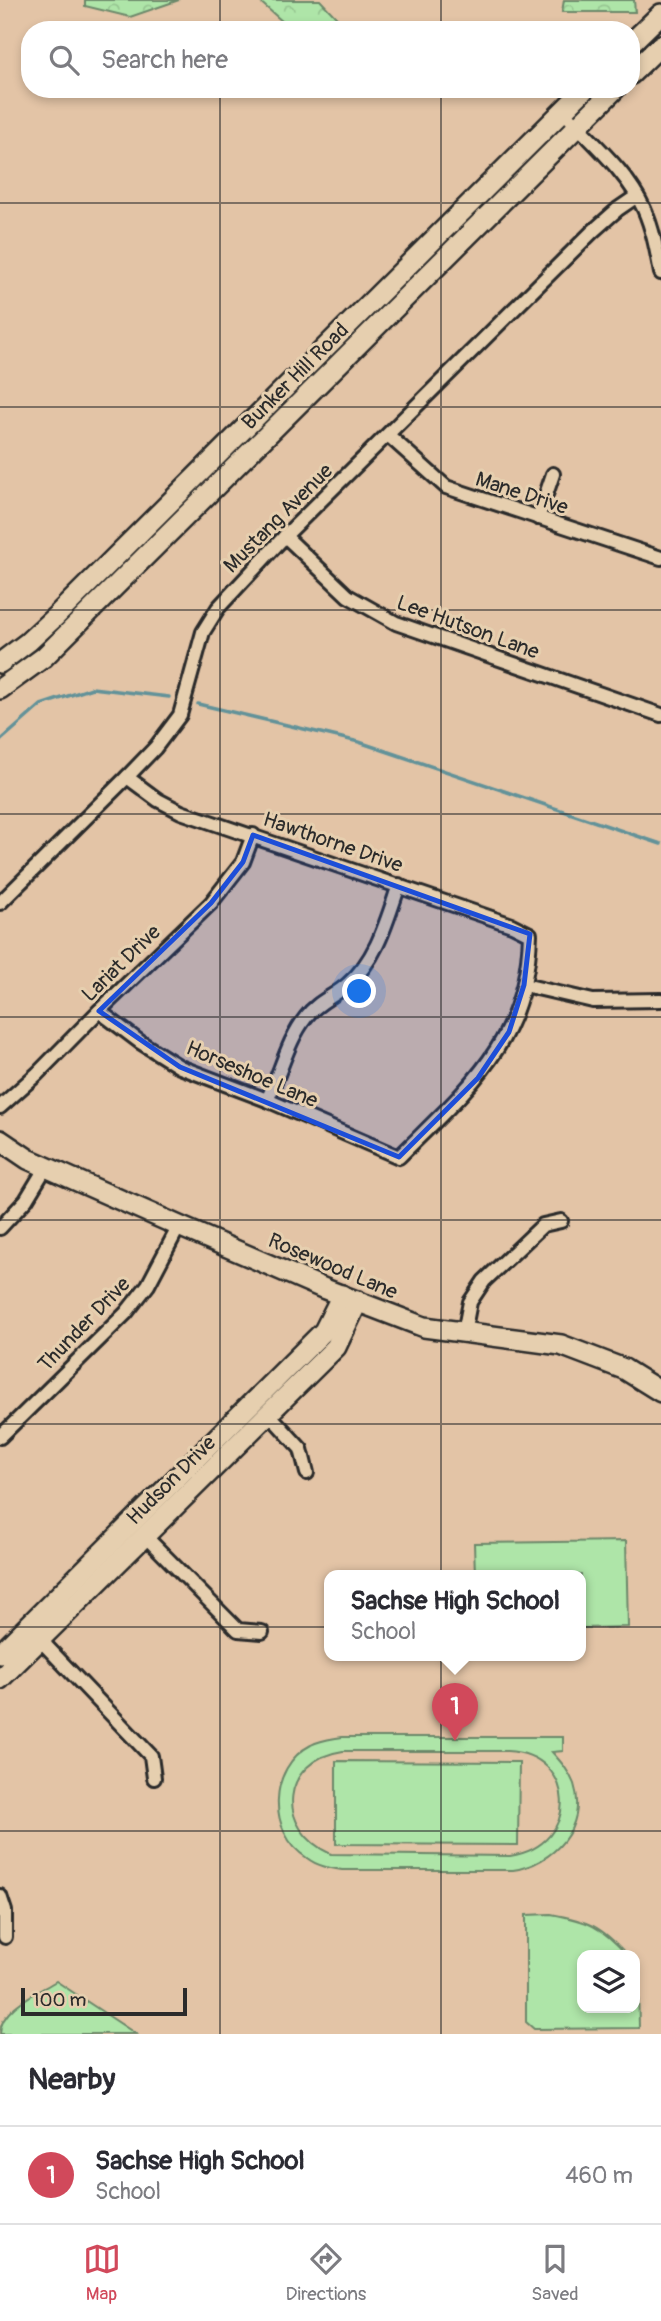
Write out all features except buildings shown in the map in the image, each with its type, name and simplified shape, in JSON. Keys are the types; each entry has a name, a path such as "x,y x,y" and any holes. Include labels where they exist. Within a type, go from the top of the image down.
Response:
{"main road":[{"path":"640,34 661,14"},
{"path":"640,65 661,44"},
{"name":"Bunker Hill Road","path":"0,663 56,616 576,98"},
{"name":"Bunker Hill Road","path":"0,689 44,657 606,98"},
{"name":"Rosewood Lane","path":"0,1140 28,1159 179,1226 424,1327 561,1345 624,1369 661,1392"},
{"name":"Hudson Drive","path":"0,1679 336,1347 350,1298"},
{"name":"Hudson Drive","path":"0,1654 324,1331 350,1298"}],"street":[{"path":"563,111 619,171 645,209 661,273"},
{"name":"Mustang Avenue","path":"0,903 155,748 180,715 203,632 218,608 285,536 592,232 637,196"},
{"name":"Mane Drive","path":"388,435 446,487 661,558"},
{"path":"538,518 553,474"},
{"name":"Lee Hutson Lane","path":"285,536 348,596 396,623 661,715"},
{"name":"Hawthorne Drive","path":"127,776 158,800 181,812 399,885 512,925 530,934 530,961 524,985"},
{"name":"Lariat Drive","path":"0,1107 211,903 243,862 253,835"},
{"path":"267,1100 285,1056 306,1017 324,1000 348,985 372,958 399,885"},
{"path":"524,985 593,1001 661,1000"},
{"name":"Horseshoe Lane","path":"99,1011 180,1067 267,1100 399,1157 478,1077 509,1032 524,985"},
{"path":"0,1228 26,1200 46,1167"},
{"path":"464,1333 470,1302 484,1280 542,1225 561,1221"},
{"name":"Thunder Drive","path":"0,1437 126,1314 148,1285 179,1226"},
{"path":"269,1414 301,1450 307,1473"},
{"path":"146,1537 238,1630 262,1632"},
{"path":"42,1639 94,1698 151,1756 154,1778"},
{"path":"0,1896 5,1911 5,1937"}],"highlighted area":[{"path":"253,835 530,934 524,985 509,1032 478,1078 399,1157 180,1067 99,1011 211,903 243,862"}],"green space":[{"path":"85,0 179,0 130,17 85,6"},
{"path":"258,0 320,0 340,21 282,21"},
{"path":"564,0 634,0 635,12 562,12"},
{"path":"626,1541 628,1627 586,1628 586,1570 475,1570 474,1543"},
{"path":"342,1737 563,1737 563,1751 552,1752 574,1784 576,1815 571,1829 554,1851 541,1860 513,1870 342,1870 319,1865 294,1847 285,1833 279,1817 280,1784 297,1755 314,1743","holes":["343,1751 507,1751 530,1756 547,1767 558,1783 562,1800 559,1819 550,1835 533,1848 510,1856 331,1854 313,1842 300,1828 293,1812 292,1796 297,1781 307,1767 322,1757"]},
{"path":"336,1761 519,1762 518,1845 336,1844"},
{"path":"551,1914 575,1919 594,1926 610,1937 622,1950 577,1950 577,2013 639,2013 639,2028 534,2029 526,2022 526,1915"},
{"path":"56,1981 136,2034 0,2034 6,2016 13,2009"}],"waterway":[{"path":"0,741 41,705 92,688 169,697"},
{"path":"198,704 359,742 661,844"}],"place":[{"name":"Sachse High School","path":"455,1741"}]}
